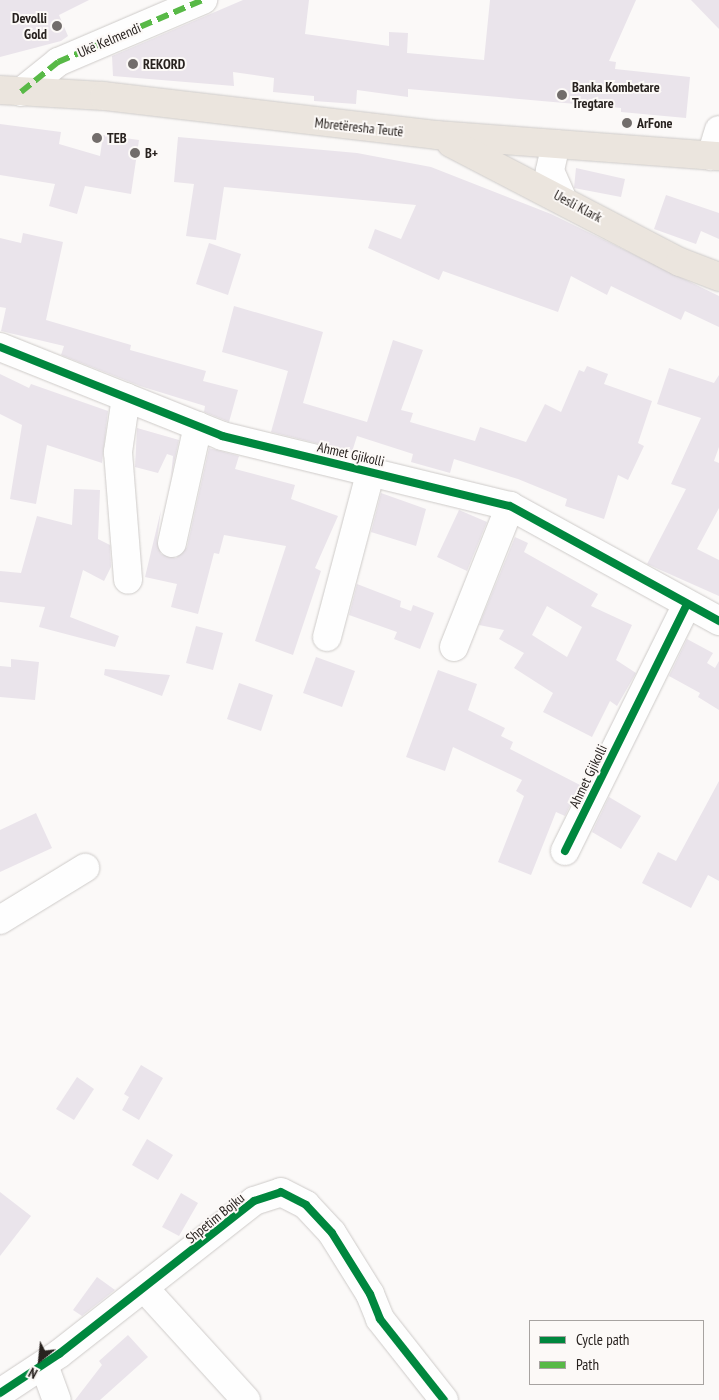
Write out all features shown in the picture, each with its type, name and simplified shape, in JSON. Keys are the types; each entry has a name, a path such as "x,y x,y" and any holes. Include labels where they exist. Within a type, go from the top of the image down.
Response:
{"main road":[{"name":"Mbretëresha Teutë","path":"11,91 104,96 437,135 556,144 716,147"},
{"name":"Uesli Klark","path":"437,135 560,196 680,262 719,276"}],"street":[{"name":"Ukë Kelmendi","path":"11,91 58,62 203,0"},
{"path":"556,144 550,171 560,196"},
{"name":"Ahmet Gjikolli","path":"0,347 222,436 510,506 719,621"},
{"path":"126,397 118,452 128,580"},
{"path":"172,543 198,426"},
{"name":"Ahmet Gjikolli","path":"327,637 372,471"},
{"path":"454,647 510,506"},
{"name":"Ahmet Gjikolli","path":"565,851 687,604"},
{"path":"0,920 85,868"},
{"name":"Shpetim Bojku","path":"0,1393 44,1365 145,1289 254,1201 281,1192 306,1205 332,1233 370,1294 380,1319 444,1400"},
{"path":"145,1289 246,1400"},
{"path":"44,1365 57,1400"}],"building":[{"path":"0,0 89,0 59,15 68,36 61,41 0,57"},
{"path":"243,0 309,0 305,34 389,46 389,32 408,33 407,53 484,60 490,0 636,0 609,61 616,62 615,69 690,77 686,118 621,112 621,108 408,89 408,97 357,90 356,104 314,101 314,96 273,92 274,78 233,72 234,86 113,76 112,56"},
{"path":"691,0 719,0 719,29"},
{"path":"0,124 61,132 59,144 100,156 103,135 139,140 131,194 85,186 77,214 49,206 55,184 0,175"},
{"path":"178,137 357,153 431,167 551,214 719,296 719,327 685,311 681,320 611,286 607,295 571,276 558,312 443,271 439,280 368,248 375,229 401,239 416,205 224,187 216,240 186,236 194,184 174,182"},
{"path":"576,168 625,179 621,197 574,188"},
{"path":"666,195 719,213 719,239 701,231 696,244 654,229"},
{"path":"23,233 63,242 46,320 131,345 130,350 206,371 203,381 238,390 229,422 204,412 205,406 140,386 61,355 64,346 1,331 6,308 0,307 0,238 21,243"},
{"path":"209,243 241,254 228,295 196,284"},
{"path":"234,306 323,332 303,403 367,422 393,340 423,350 401,410 413,413 410,422 475,441 480,427 526,442 545,404 561,412 579,370 584,372 587,366 608,374 604,384 652,401 638,443 644,446 628,480 618,475 604,519 565,506 567,499 518,479 454,459 450,473 411,462 413,454 357,436 352,452 271,432 288,371 222,352"},
{"path":"669,368 714,383 719,375 719,447 714,461 719,463 719,508 697,549 719,560 719,596 647,564 686,489 671,484 701,418 657,404"},
{"path":"0,374 29,388 31,384 108,411 102,463 47,445 36,504 10,499 22,425 0,414"},
{"path":"137,428 179,440 171,477 173,456 167,454 158,473 135,467"},
{"path":"209,448 239,456 235,469 295,485 291,499 338,516 315,568 321,571 293,655 255,641 286,546 224,535 219,554 214,553 198,614 171,607 177,584 145,577 161,510 157,540 161,554 176,558 187,547"},
{"path":"74,489 100,490 98,539 110,545 111,567 104,581 83,570 70,617 119,636 115,647 39,627 45,607 0,602 0,571 21,573 37,516 72,525"},
{"path":"381,493 426,509 416,546 371,532"},
{"path":"459,510 487,522 467,571 437,557"},
{"path":"515,537 528,543 524,552 598,594 591,606 632,625 616,660 636,673 617,706 610,701 592,737 543,712 553,693 514,668 524,653 499,639 504,630 479,625","holes":["547,606 582,627 567,657 532,635"]},
{"path":"357,584 401,601 400,607 411,611 413,605 434,613 420,649 394,639 397,632 349,615"},
{"path":"196,626 223,633 213,670 186,663"},
{"path":"687,639 713,653 707,663 715,668 719,661 719,710 698,697 700,693 669,676"},
{"path":"316,657 355,671 342,707 303,693"},
{"path":"11,659 39,662 35,700 0,697 0,666 11,667"},
{"path":"105,669 170,675 162,696 104,675"},
{"path":"438,670 477,684 468,710 505,728 501,736 513,742 510,749 580,785 565,816 556,812 531,875 498,862 524,796 516,791 522,780 453,747 445,771 406,757"},
{"path":"239,683 273,695 261,731 227,719"},
{"path":"719,781 719,881 708,875 691,908 642,883 658,852 676,861"},
{"path":"609,797 641,816 621,849 592,832"},
{"path":"36,813 52,848 0,872 0,830"},
{"path":"141,1065 163,1078 139,1120 122,1110 129,1097 124,1094"},
{"path":"77,1077 94,1089 74,1120 56,1109"},
{"path":"147,1139 173,1155 158,1180 132,1165"},
{"path":"0,1192 31,1216 0,1256"},
{"path":"181,1193 198,1203 179,1236 162,1227"},
{"path":"97,1277 115,1290 82,1316 73,1310"},
{"path":"128,1335 148,1357 100,1400 75,1400 102,1365 99,1361"}],"marked path":[{"path":"21,92 58,62 203,0"}],"cycle path":[{"path":"0,347 222,436 510,506 719,621"},
{"path":"565,851 687,604"},
{"path":"0,1393 59,1354 254,1201 281,1192 306,1205 332,1233 370,1294 380,1319 444,1400"}],"place":[{"name":"Devolli Gold","path":"57,26"},
{"name":"REKORD","path":"133,64"},
{"name":"Banka Kombetare Tregtare","path":"562,95"},
{"name":"ArFone","path":"627,123"},
{"name":"TEB","path":"97,138"},
{"name":"B+","path":"135,153"}]}
